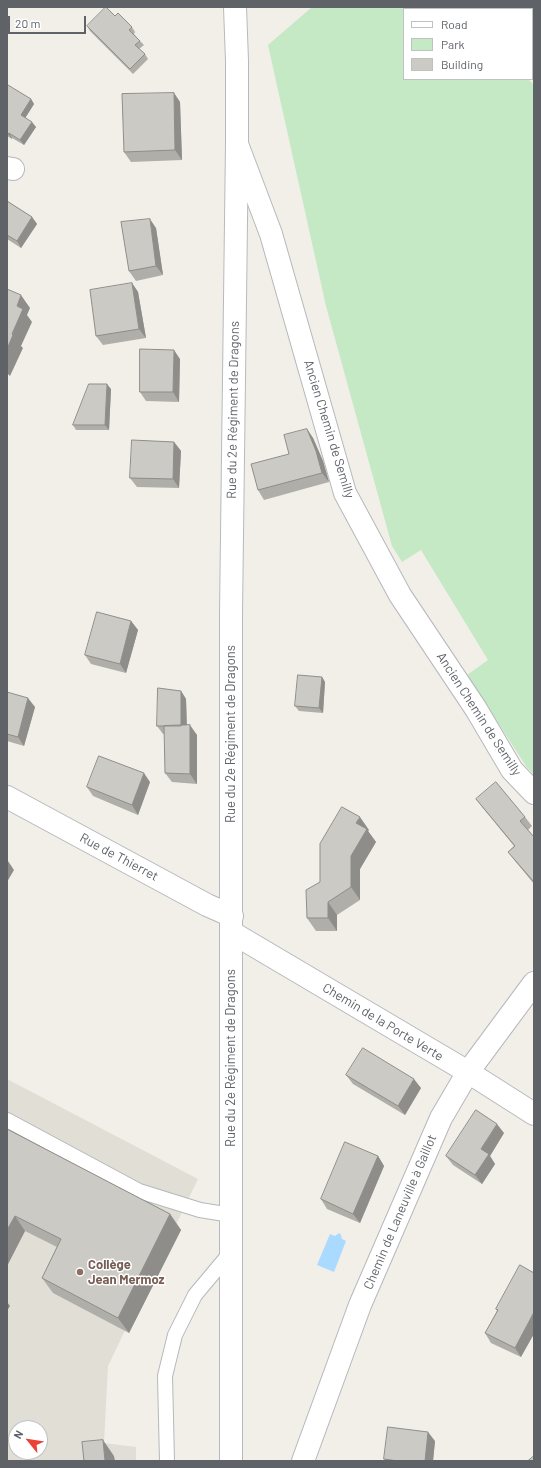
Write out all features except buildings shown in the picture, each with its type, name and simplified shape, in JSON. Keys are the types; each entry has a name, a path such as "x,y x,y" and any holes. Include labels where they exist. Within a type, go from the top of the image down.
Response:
{"street":[{"name":"Rue du 2e Régiment de Dragons","path":"231,1461 231,613 237,143 237,61 235,7"},
{"name":"Ancien Chemin de Semilly","path":"237,143 271,234 345,493 400,595 476,709 512,770 534,793"},
{"name":"Rue de Thierret","path":"7,797 207,905 231,924"},
{"name":"Chemin de la Porte Verte","path":"231,924 534,1114"},
{"name":"Chemin de Laneuville à Gaillot","path":"303,1461 360,1305 441,1118 468,1072 534,982"}],"lane":[{"path":"7,1120 140,1191 200,1210 231,1215"},
{"path":"168,1461 165,1376 175,1335 195,1295 232,1252"}],"shaded area":[{"name":"Collège Jean Mermoz","path":"7,1079 198,1179 108,1366 104,1443 136,1447 136,1461 7,1461"}],"green space":[{"path":"312,7 410,7 412,8 403,8 403,80 529,80 534,85 534,775 526,766 467,675 488,660 421,550 402,562 392,546 326,306 268,45"}],"water":[{"path":"339,1233 342,1239 346,1241 334,1272 317,1265 330,1234 335,1236"}],"place":[{"name":"Collège Jean Mermoz","path":"80,1272"}]}
